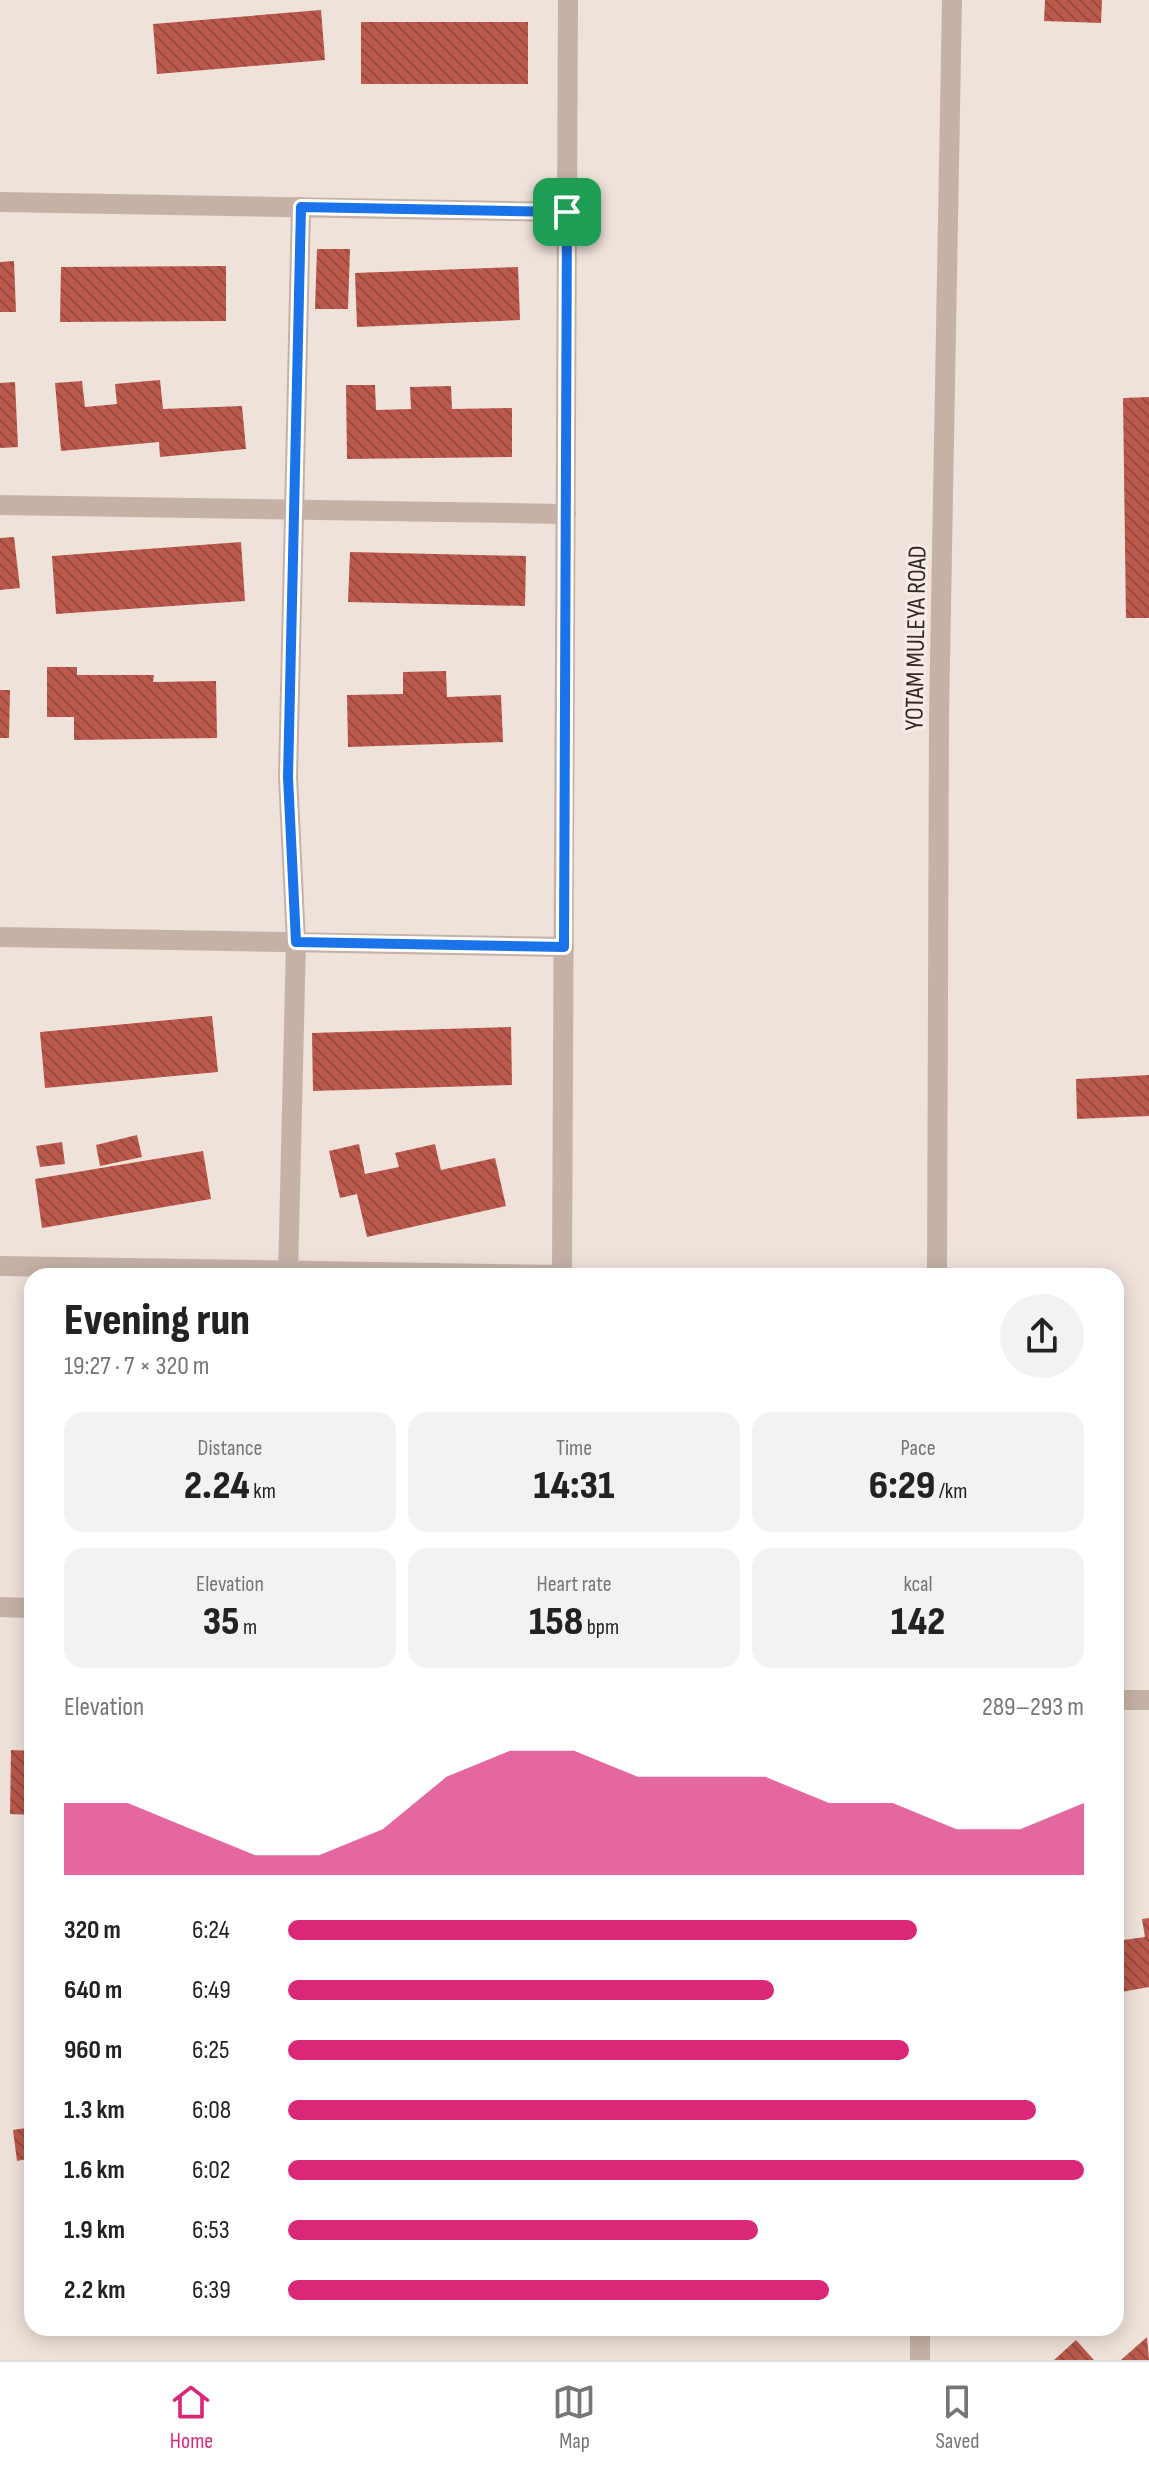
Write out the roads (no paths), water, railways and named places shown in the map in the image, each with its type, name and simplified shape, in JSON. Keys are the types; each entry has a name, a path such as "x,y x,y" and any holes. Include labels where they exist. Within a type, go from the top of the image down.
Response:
{"street":[{"path":"562,1268 568,0"},
{"name":"YOTAM MULEYA ROAD","path":"937,1268 939,716 952,0"},
{"path":"0,202 567,212"},
{"path":"288,1268 296,942 288,777 301,207"},
{"path":"0,505 566,514"},
{"path":"0,937 564,947"},
{"path":"0,1266 72,1268"},
{"path":"0,1607 24,1608"},
{"path":"1124,1700 1149,1700"},
{"path":"920,2336 920,2360"}]}
